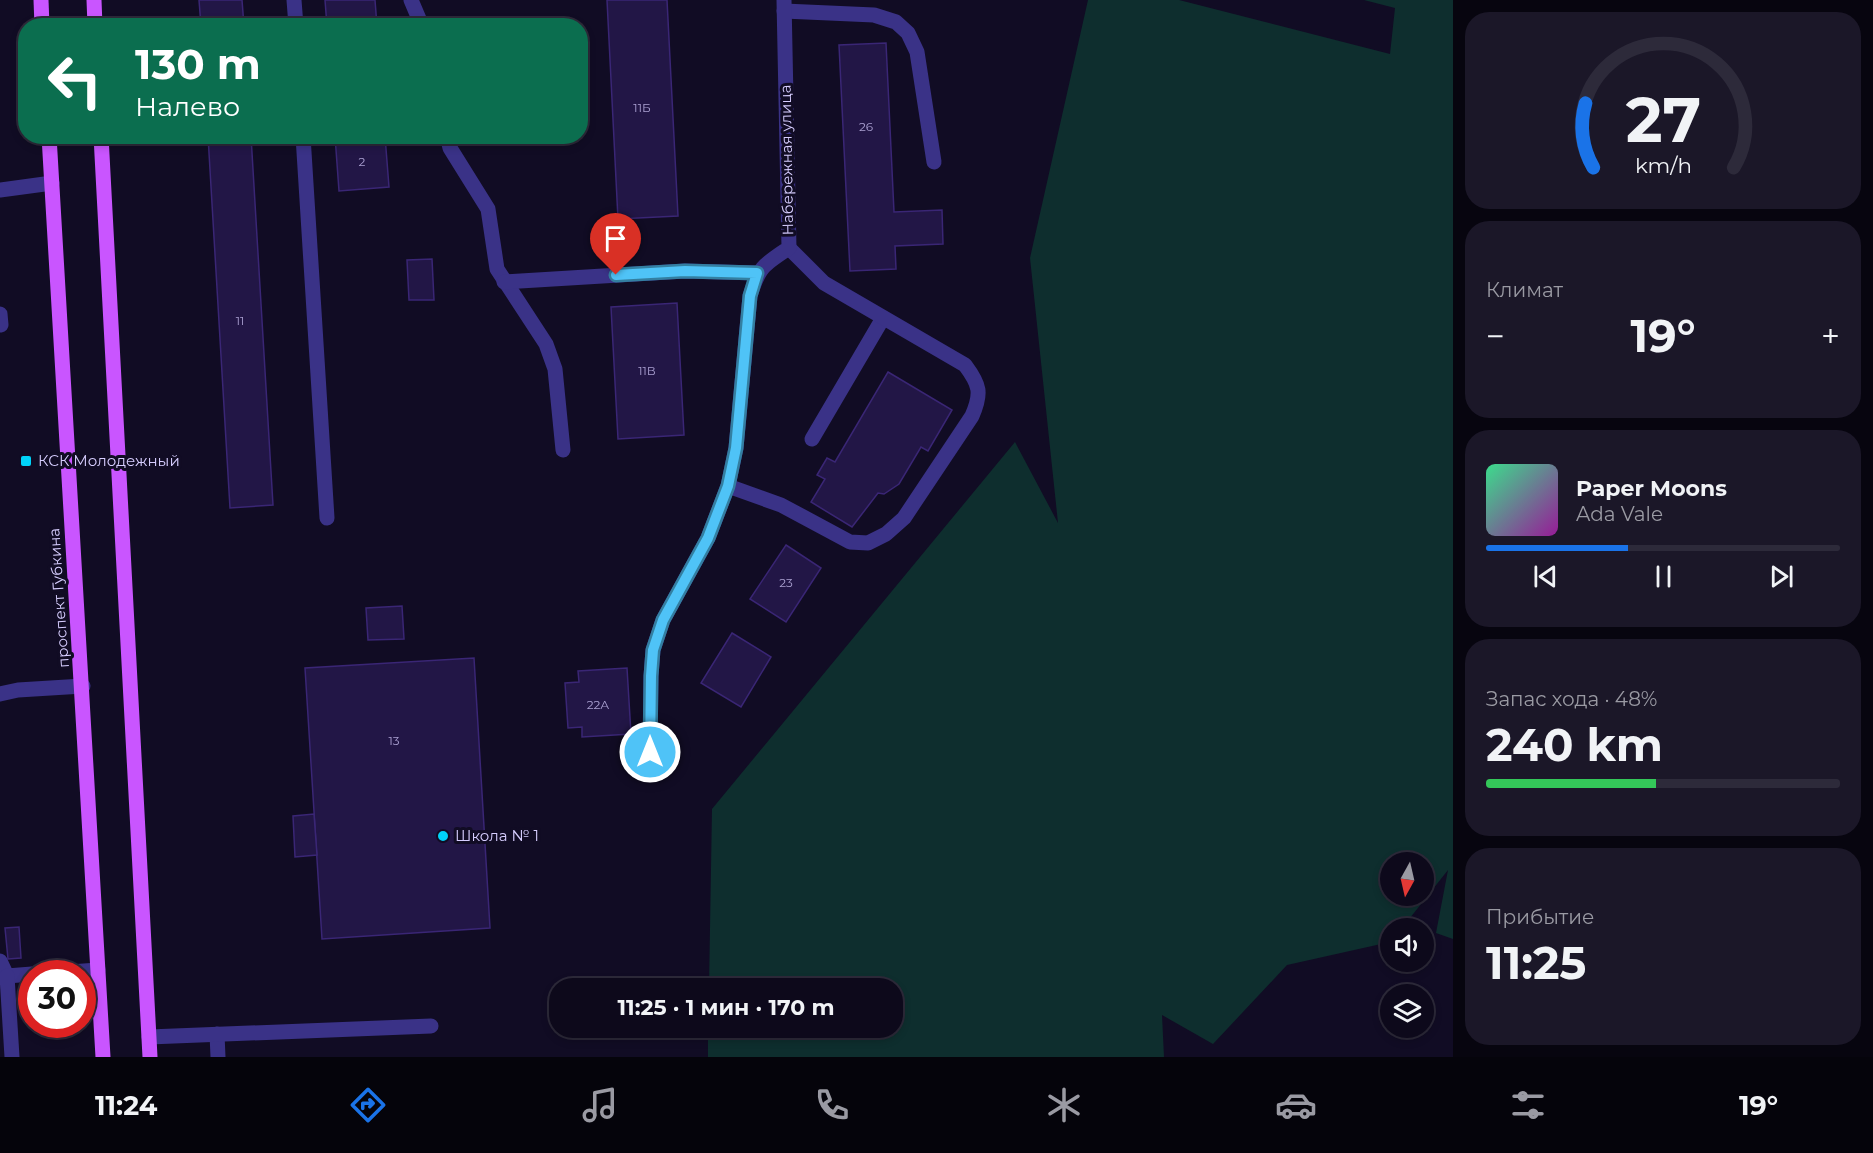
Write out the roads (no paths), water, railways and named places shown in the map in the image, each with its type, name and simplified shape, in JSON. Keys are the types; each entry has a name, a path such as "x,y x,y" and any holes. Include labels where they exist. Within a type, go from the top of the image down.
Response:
{"main road":[{"path":"40,0 41,18"},
{"path":"94,0 95,18"},
{"name":"проспект Губкина","path":"50,144 104,1057"},
{"path":"101,144 150,1057"}],"street":[{"path":"294,0 295,18"},
{"path":"411,0 419,18"},
{"path":"784,5 874,15 896,22 908,33 917,52 934,162"},
{"name":"Набережная улица","path":"757,273 770,260 789,249 784,5"},
{"path":"304,144 327,518"},
{"path":"449,144 488,209 497,269 546,344 555,369 563,450"},
{"path":"0,190 52,183"},
{"path":"728,486 781,505 850,542 868,543 886,534 904,518 972,416 979,399 977,381 965,365 824,283 789,249"},
{"path":"504,282 685,271 757,273 750,296 736,448 728,486 708,538 663,620 653,650 650,752"},
{"path":"0,314 1,325"},
{"path":"813,439 883,318"},
{"path":"0,694 18,690 83,686"},
{"path":"0,961 7,976 12,1057"},
{"path":"7,976 18,975"},
{"path":"148,1037 431,1026"},
{"path":"217,1034 218,1057"}],"place":[{"name":"КСК Молодежный","path":"26,461"},
{"name":"Школа № 1","path":"443,836"}]}
